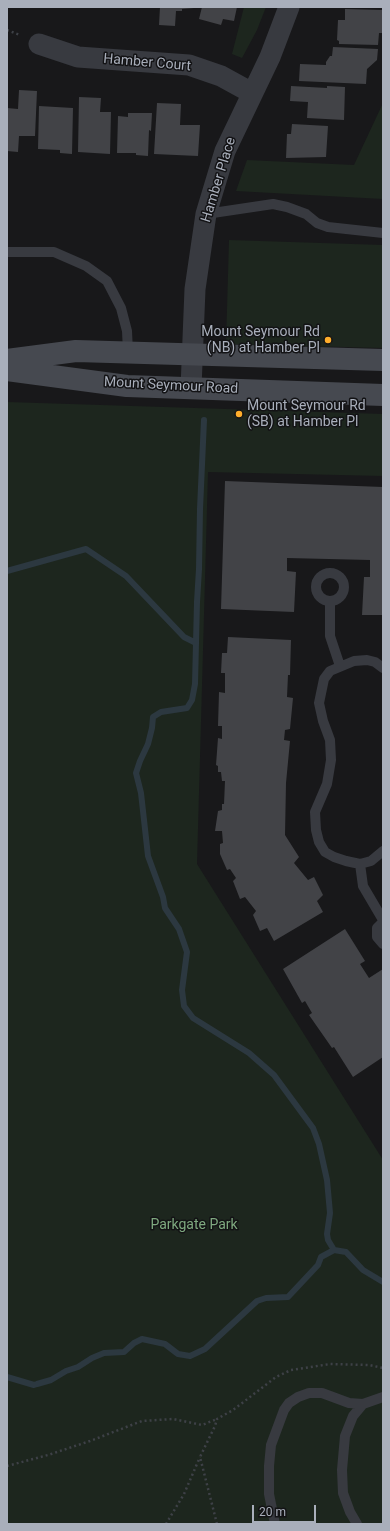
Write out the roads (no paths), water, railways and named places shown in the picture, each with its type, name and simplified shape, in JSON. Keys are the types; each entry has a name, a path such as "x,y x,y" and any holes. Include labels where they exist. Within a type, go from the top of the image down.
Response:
{"street":[{"name":"Hamber Place","path":"191,388 195,290 206,214 225,151 270,57 289,7"},
{"name":"Hamber Court","path":"39,44 78,57 189,65 221,76 252,93"},
{"path":"7,360 76,351 383,360"},
{"name":"Mount Seymour Road","path":"7,370 127,386 383,395"}],"lane":[{"path":"206,214 273,204 288,207 306,214 317,223 328,227 383,234"},
{"path":"7,252 54,252 86,266 106,282 121,308 127,331 128,352"},
{"path":"330,601 330,636 340,666"},
{"path":"382,665 367,660 354,661 330,671 324,679 319,703 323,721 330,740 331,760 327,784 315,812 316,830 319,842 325,852 334,857 360,864 371,861 383,851"},
{"path":"360,864 363,886 383,921 377,932 378,937 383,944"},
{"path":"275,1524 269,1494 269,1466 272,1445 284,1410 289,1403 298,1397 309,1393 322,1393 349,1403 363,1404 383,1397"},
{"path":"357,1524 350,1512 343,1493 342,1470 345,1436 352,1416 363,1404"}],"waterway":[{"path":"204,420 195,684 192,700 187,708 161,712 153,717 148,744 136,773 141,793 148,856 163,897 165,908 179,929 187,952 182,990 184,1006 193,1018 249,1053 274,1075 313,1128 319,1144 327,1180 330,1213 327,1234 328,1240 334,1250"},
{"path":"7,571 86,549 126,576 184,637 196,643"},
{"path":"7,1377 34,1385 51,1380 66,1371 78,1367 92,1358 104,1353 124,1352 134,1343 142,1339 165,1344 178,1354 190,1356 205,1349 257,1301 266,1298 288,1297 318,1265 321,1257 334,1250 346,1252 363,1270 383,1282"}],"place":[{"name":"Mount Seymour Rd (NB) at Hamber Pl","path":"328,340"},
{"name":"Mount Seymour Rd (SB) at Hamber Pl","path":"239,414"}],"park label":[{"name":"Parkgate Park","path":"194,1225"}]}
